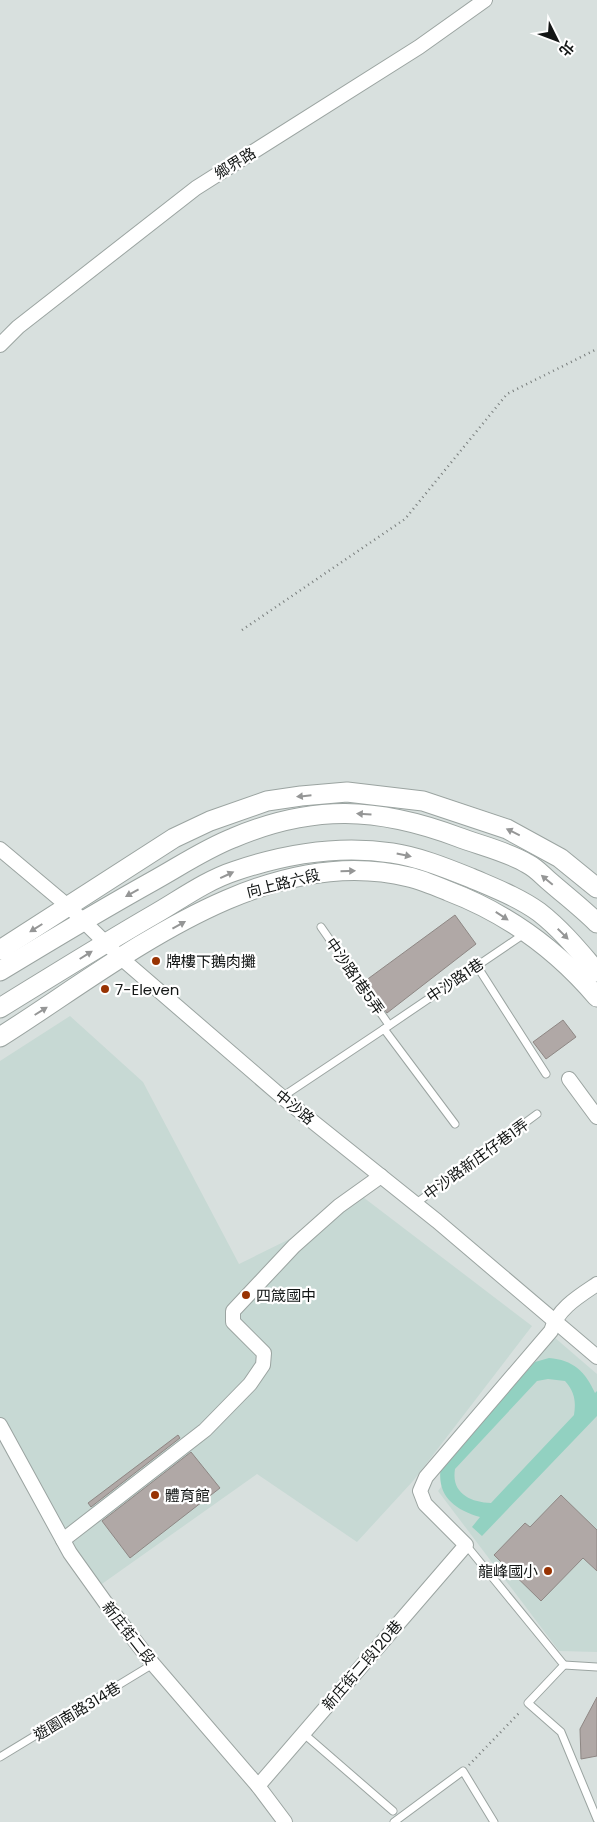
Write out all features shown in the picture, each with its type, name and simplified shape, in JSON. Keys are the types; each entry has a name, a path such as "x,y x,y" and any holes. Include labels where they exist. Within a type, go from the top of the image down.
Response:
{"main road":[{"path":"0,971 174,838 210,821 267,801 347,792 423,801 507,829 560,858 597,888"},
{"path":"0,950 233,838 282,820 353,813 388,815 424,824 528,864 578,904 597,923"},
{"name":"向上路六段","path":"0,1008 106,943 200,888 234,871 290,856 352,850 392,853 412,857 445,868 503,892 538,912 564,933 597,972"},
{"name":"向上路六段","path":"0,1038 121,958 209,908 245,892 297,876 326,872 376,872 410,877 486,907 526,932 555,954 597,997"}],"street":[{"name":"鄉界路","path":"0,345 18,327 196,188 419,47 484,0"},
{"name":"中沙路","path":"0,850 76,914 121,958 282,1097 415,1204 597,1357"},
{"path":"569,1079 597,1117"},
{"path":"63,1540 205,1430 250,1384 263,1364 264,1353 234,1322 234,1311 294,1246 339,1206 381,1176"},
{"path":"466,1545 425,1504 420,1491 426,1477 551,1331 554,1319 573,1301 597,1284"},
{"name":"新庄街二段","path":"1,1431 63,1540 105,1602 153,1664 258,1786 285,1822"},
{"name":"新庄街二段120巷","path":"258,1786 466,1545"}],"lane":[{"name":"中沙路1巷5弄","path":"320,926 387,1027"},
{"name":"中沙路1巷","path":"282,1097 526,932"},
{"path":"477,966 546,1074"},
{"path":"387,1027 456,1124"},
{"name":"中沙路新庄仔巷1弄","path":"415,1204 538,1114"},
{"path":"466,1545 564,1665 597,1667"},
{"name":"遊園南路314巷","path":"0,1757 153,1664"},
{"path":"564,1665 528,1703 561,1732 597,1819"},
{"path":"303,1733 392,1812"},
{"path":"396,1822 463,1771 494,1822"}],"path":[{"path":"242,630 405,519 507,394 597,349"},
{"path":"463,1771 528,1703"}],"shaded area":[{"name":"四箴國中","path":"70,1016 143,1082 239,1264 302,1233 359,1194 532,1326 413,1481 357,1542 257,1474 99,1586 70,1544 0,1422 0,1061"},
{"name":"龍峰國小","path":"554,1337 597,1374 597,1652 559,1651 438,1491"}],"green space":[{"path":"549,1358 557,1359 577,1368 587,1379 595,1393 597,1391 597,1416 482,1536 472,1527 480,1517 454,1505 444,1493 440,1476 441,1465 535,1362","holes":["548,1379 565,1381 574,1397 574,1415 491,1503 476,1501 464,1495 456,1484 455,1469 537,1381"]}],"building":[{"path":"455,915 476,944 387,1013 365,981"},
{"path":"563,1020 576,1037 546,1059 533,1042"},
{"path":"178,1435 180,1438 91,1507 88,1503"},
{"name":"體育館","path":"191,1452 220,1488 130,1558 102,1521"},
{"path":"561,1495 597,1530 597,1571 583,1558 541,1601 494,1555 525,1523 530,1527"},
{"path":"597,1697 597,1756 581,1759 580,1729"}],"place":[{"name":"牌樓下鵝肉攤","path":"156,961"},
{"name":"7-Eleven","path":"105,989"},
{"name":"四箴國中","path":"246,1295"},
{"name":"體育館","path":"155,1495"},
{"name":"龍峰國小","path":"548,1571"}]}
